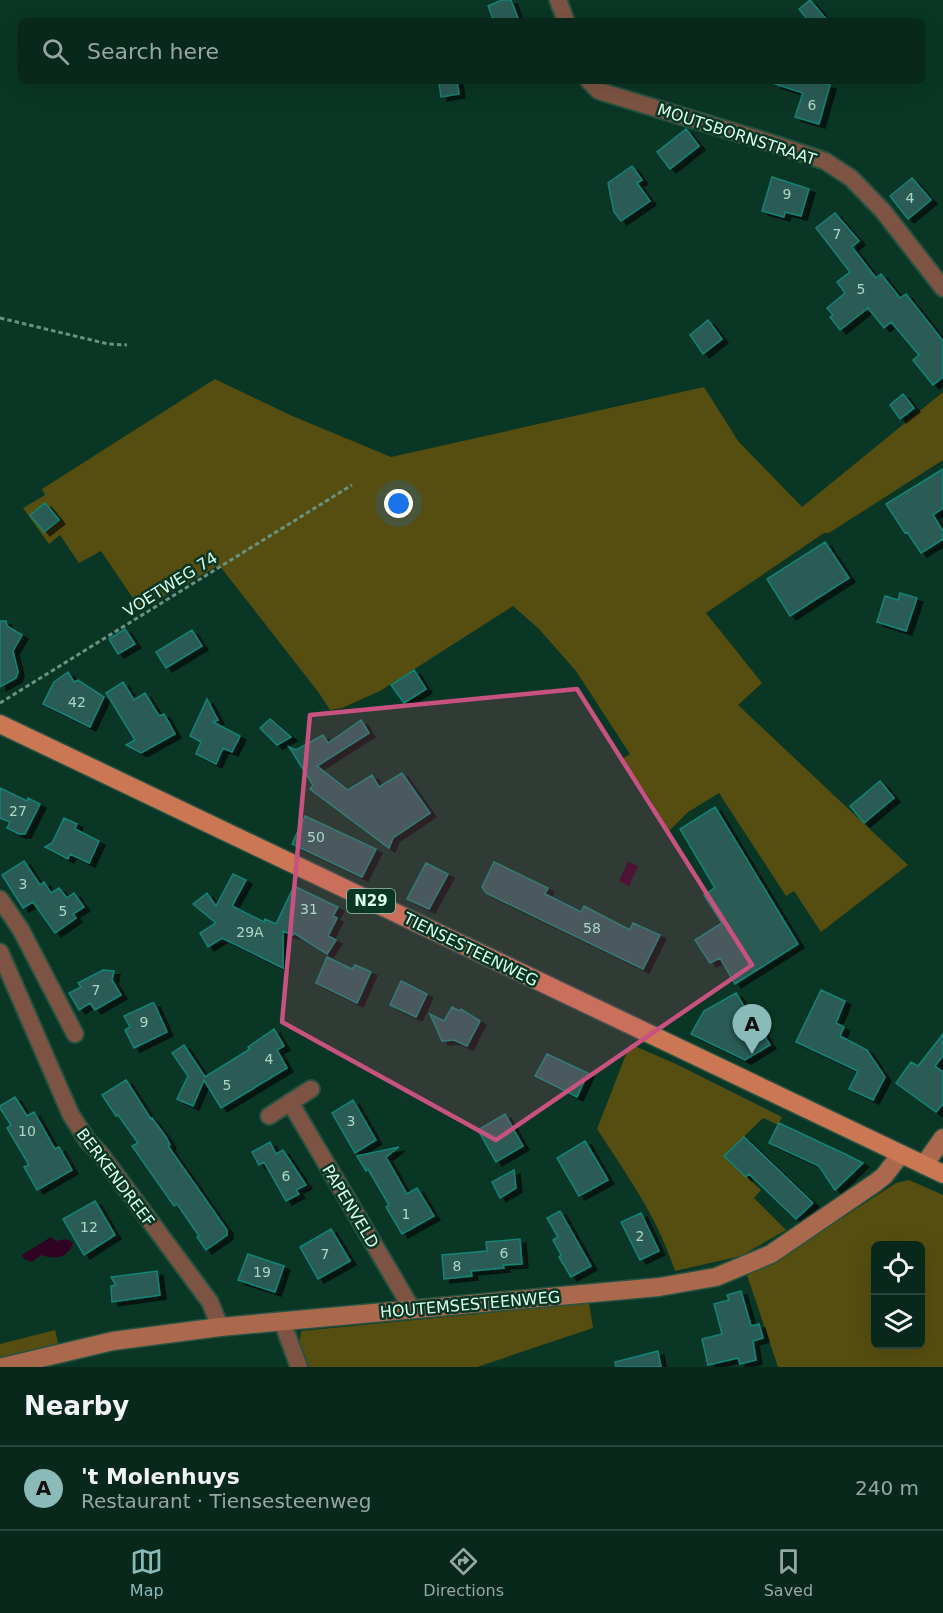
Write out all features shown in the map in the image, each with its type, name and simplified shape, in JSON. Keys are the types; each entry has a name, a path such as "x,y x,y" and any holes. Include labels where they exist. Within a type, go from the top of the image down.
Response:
{"main road":[{"name":"TIENSESTEENWEG","path":"0,724 943,1174"}],"street":[{"path":"558,0 565,18"},
{"name":"MOUTSBORNSTRAAT","path":"592,84 599,91 825,161 851,178 883,211 943,288"},
{"path":"0,898 21,930 75,1034"},
{"name":"BERKENDREEF","path":"0,952 71,1115 87,1140 99,1152 210,1302 220,1327"},
{"path":"270,1116 311,1089"},
{"name":"PAPENVELD","path":"290,1102 412,1309"},
{"path":"924,1165 943,1138"},
{"name":"HOUTEMSESTEENWEG","path":"3,1367 113,1341 220,1327 659,1287 716,1277 771,1254 875,1183 884,1176 901,1154"},
{"path":"282,1321 300,1367"}],"path":[{"path":"0,318 108,344 127,345"},
{"name":"VOETWEG 74","path":"0,703 352,485"}],"highlighted area":[{"path":"577,689 752,965 496,1140 282,1022 310,715"}],"shaded area":[{"path":"215,379 290,415 391,457 704,387 738,441 802,507 943,392 943,460 829,533 824,533 706,613 762,683 738,705 908,865 821,932 794,891 786,896 719,793 688,812 668,832 650,799 622,759 630,754 576,671 539,629 513,606 380,691 342,708 330,710 219,565 141,610 101,551 79,563 60,535 49,544 23,508 45,495 42,489"},
{"path":"628,862 638,866 629,886 619,881"},
{"path":"630,1044 676,1064 782,1117 778,1125 763,1118 724,1156 761,1190 754,1198 786,1230 741,1256 675,1271 651,1215 597,1129"},
{"path":"909,1180 943,1195 943,1367 778,1367 747,1275 777,1260 896,1183"},
{"path":"51,1237 56,1241 65,1239 73,1242 68,1251 61,1256 41,1255 32,1262 24,1259 22,1255"},
{"path":"589,1303 593,1328 477,1367 308,1367 300,1345 301,1331"},
{"path":"55,1330 58,1343 0,1360 0,1344"}],"building":[{"path":"502,0 511,0 518,18 493,18 488,6"},
{"path":"810,0 825,18 806,18 799,9"},
{"path":"439,84 457,84 459,94 441,97"},
{"path":"775,84 830,85 819,124 795,117 803,93"},
{"path":"686,129 699,146 670,169 657,152"},
{"path":"632,166 642,180 637,183 650,201 621,221 614,212 608,183"},
{"path":"772,177 809,189 801,216 785,212 784,217 762,211"},
{"path":"912,178 931,200 908,219 890,196"},
{"path":"835,213 859,241 852,247 876,278 881,274 900,298 906,294 943,341 943,377 933,385 913,360 919,355 891,322 884,328 868,308 840,330 830,317 833,315 827,308 845,293 837,282 850,272 816,228"},
{"path":"708,320 722,339 703,354 690,335"},
{"path":"903,394 914,408 900,419 890,405"},
{"path":"943,469 943,508 933,515 943,531 943,539 921,553 886,504"},
{"path":"45,503 59,520 44,532 30,515"},
{"path":"825,542 849,578 790,616 767,579"},
{"path":"900,593 917,598 906,631 877,622 885,596 898,600"},
{"path":"0,621 6,621 7,626 22,635 13,651 18,672 16,678 0,687"},
{"path":"125,629 135,644 118,654 109,639"},
{"path":"192,630 202,646 166,668 156,652"},
{"path":"414,670 426,689 404,703 391,685"},
{"path":"68,672 74,682 78,680 104,697 90,727 43,704 54,682"},
{"path":"123,682 134,700 145,693 159,716 164,714 175,734 141,753 126,745 135,740 106,693"},
{"path":"207,699 218,720 213,722 240,736 232,752 223,748 216,764 196,754 201,742 190,736"},
{"path":"270,719 291,737 277,745 260,728"},
{"path":"361,720 369,733 317,766 348,790 372,775 379,787 402,773 430,813 393,838 389,848 310,789 313,785 289,747 296,750 323,735 328,743"},
{"path":"880,781 894,798 864,823 850,806"},
{"path":"0,788 27,801 28,798 40,804 25,834 19,834 7,828 10,822 0,818"},
{"path":"715,807 798,944 735,984 720,958 710,963 695,940 722,923 704,895 715,888 680,829"},
{"path":"305,816 376,849 362,877 292,844"},
{"path":"64,818 77,824 75,829 99,841 89,863 70,854 68,859 45,847 52,843"},
{"path":"24,861 40,885 44,882 51,893 59,888 67,898 74,893 84,907 73,914 76,918 55,933 33,902 23,908 2,875"},
{"path":"494,862 548,888 545,894 581,912 584,906 630,930 633,923 660,935 643,969 486,893 482,887"},
{"path":"426,863 448,874 429,909 407,899"},
{"path":"233,874 246,880 232,906 264,922 265,919 276,924 294,886 338,907 333,916 337,918 328,936 336,940 327,954 294,933 293,935 283,931 283,968 222,938 208,947 200,933 216,923 193,904 207,893 216,906"},
{"path":"327,957 352,969 355,965 371,972 357,1003 316,983"},
{"path":"103,970 114,971 112,980 121,995 95,1010 90,1003 79,1010 69,993 81,987 78,983"},
{"path":"401,981 427,994 416,1017 390,1005"},
{"path":"821,990 845,1001 836,1023 844,1027 840,1036 867,1050 885,1077 873,1100 849,1089 858,1071 796,1042"},
{"path":"736,993 770,1045 745,1060 691,1034 704,1011"},
{"path":"152,1003 167,1032 134,1048 125,1030 130,1027 124,1016"},
{"path":"452,1007 460,1011 461,1009 480,1021 467,1046 454,1040 442,1041 430,1014 444,1021"},
{"path":"274,1029 284,1046 277,1050 287,1068 221,1108 204,1080 193,1106 177,1099 188,1076 172,1053 184,1045 205,1077 250,1049 248,1047"},
{"path":"943,1034 943,1056 935,1066 943,1072 943,1104 936,1112 896,1083 911,1062 918,1066"},
{"path":"547,1054 588,1073 577,1097 535,1076"},
{"path":"126,1080 151,1119 166,1137 170,1145 168,1146 227,1230 227,1235 206,1250 177,1204 174,1206 132,1146 138,1143 102,1095"},
{"path":"15,1097 27,1116 34,1112 55,1149 59,1147 72,1170 37,1190 24,1167 29,1165 7,1128 11,1125 0,1108"},
{"path":"353,1100 376,1140 355,1153 332,1113"},
{"path":"505,1114 523,1146 496,1162 478,1130"},
{"path":"779,1123 863,1163 835,1190 819,1166 769,1143"},
{"path":"744,1137 813,1203 796,1219 749,1174 746,1177 724,1156"},
{"path":"585,1141 608,1180 579,1196 557,1158"},
{"path":"270,1142 276,1154 283,1150 306,1185 296,1190 299,1194 286,1201 264,1162 259,1165 252,1152"},
{"path":"399,1147 386,1157 407,1194 417,1188 434,1216 402,1234 386,1207 389,1205 368,1169 366,1171 357,1156"},
{"path":"514,1170 516,1188 500,1198 492,1182"},
{"path":"95,1201 115,1235 84,1255 63,1219"},
{"path":"560,1211 591,1266 571,1277 559,1257 561,1255 553,1240 558,1237 547,1218"},
{"path":"641,1213 659,1251 640,1260 621,1222"},
{"path":"331,1229 350,1261 318,1279 300,1247"},
{"path":"520,1239 522,1264 471,1271 472,1276 444,1279 442,1255 487,1251 486,1242"},
{"path":"248,1254 284,1266 275,1292 238,1280"},
{"path":"157,1271 160,1295 112,1302 111,1286 116,1285 111,1277"},
{"path":"741,1291 751,1326 759,1324 763,1338 753,1341 756,1360 740,1364 738,1358 708,1365 702,1339 722,1334 714,1304 729,1300 727,1295"},
{"path":"658,1351 661,1367 616,1367 615,1362"}],"place":[{"name":"'t Molenhuys","path":"752,1054"}]}
